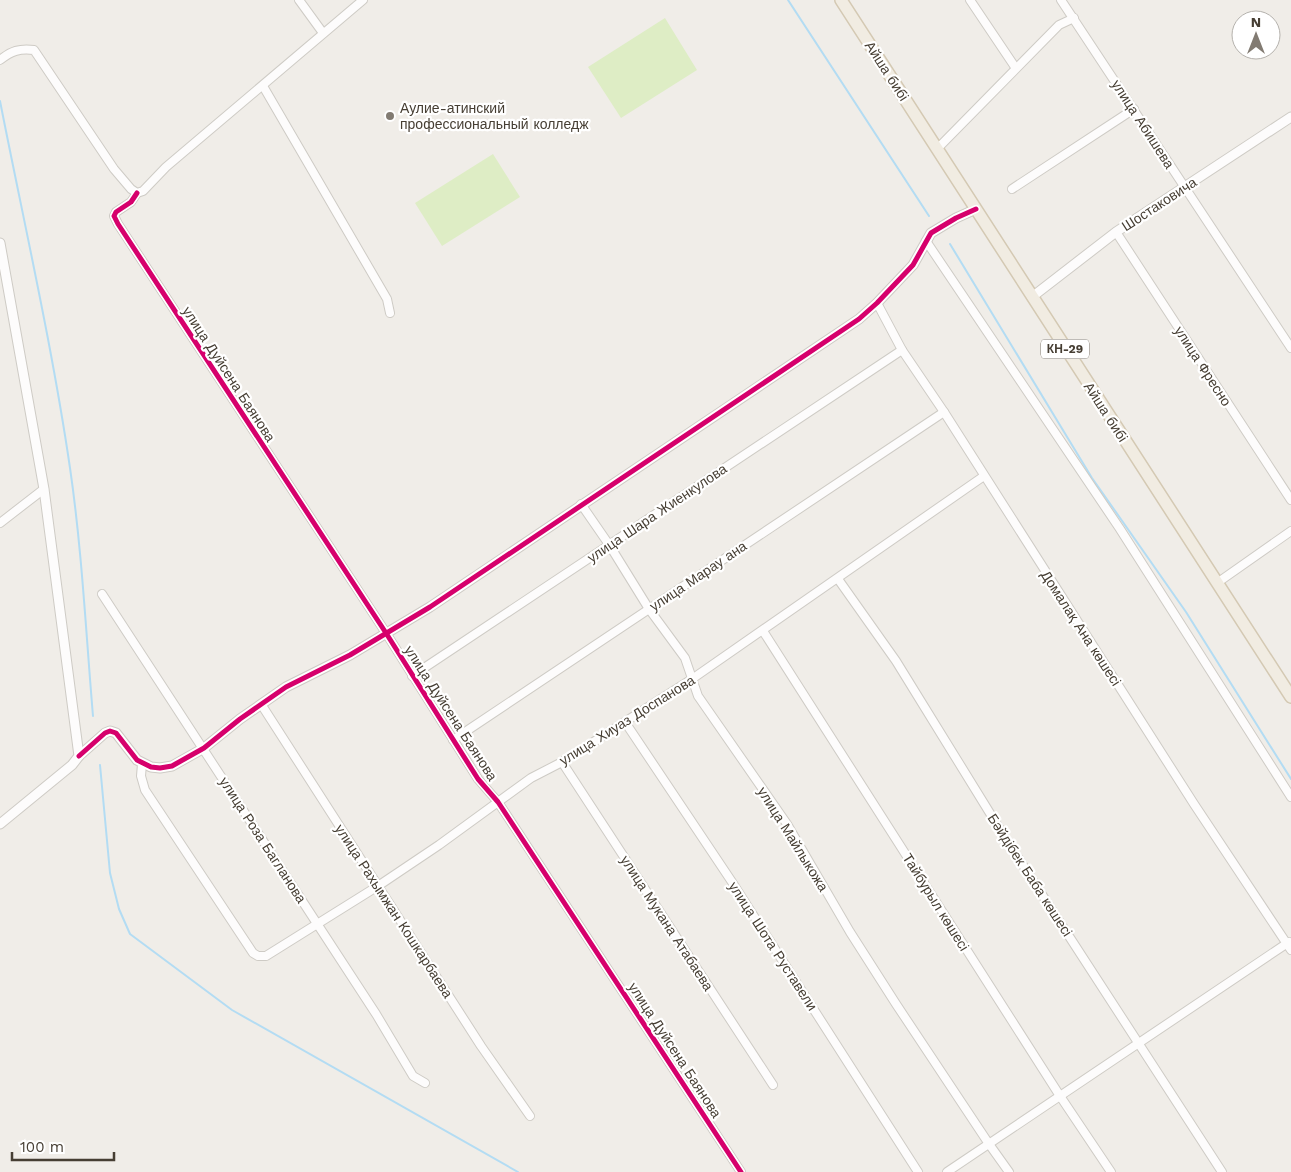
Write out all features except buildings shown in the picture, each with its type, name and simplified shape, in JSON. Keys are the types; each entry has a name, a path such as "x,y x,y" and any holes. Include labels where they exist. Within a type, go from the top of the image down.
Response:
{"main road":[{"name":"Айша бибі","path":"841,0 1291,697"}],"street":[{"path":"299,0 323,33"},
{"path":"0,60 16,50 34,50 114,169 131,189 137,193 143,191 166,167 363,0"},
{"path":"970,0 1015,68"},
{"name":"улица Абишева","path":"1061,0 1291,348"},
{"path":"937,149 1058,25 1074,18"},
{"path":"263,86 387,300 390,314"},
{"path":"1012,189 1134,109"},
{"name":"Шостаковича","path":"1032,297 1116,232 1291,117"},
{"name":"улица Дуйсена Баянова","path":"137,193 131,202 116,212 114,216 118,224 386,633 478,779 498,802 741,1172"},
{"path":"0,824 72,765 78,756 105,733 110,731 116,733 142,764 160,768 172,766 204,748 260,704 286,687 341,660 430,607 859,319 913,265 928,237 956,218 976,209"},
{"name":"улица Фресно","path":"1116,232 1291,500"},
{"path":"928,237 1120,529 1291,797"},
{"path":"0,243 44,488 78,756"},
{"name":"Домалақ Ана көшесі","path":"877,303 902,350 944,412 1190,798 1290,945"},
{"name":"улица Шара Жиенкулова","path":"412,676 902,350"},
{"name":"улица Марау ана","path":"453,740 944,412"},
{"name":"улица Хиуаз Доспанова","path":"142,764 141,776 145,790 253,953 258,956 266,956 378,886 531,778 562,762 692,679 984,476"},
{"path":"0,523 44,488"},
{"name":"улица Майлыкожа","path":"581,504 649,608 685,658 698,696 787,824 850,932 1009,1172"},
{"path":"1217,583 1291,531"},
{"name":"Бәйдібек Баба көшесі","path":"838,579 896,661 1004,836 1222,1172"},
{"name":"улица Роза Багланова","path":"102,594 376,1014 413,1076 425,1082"},
{"name":"Тайбурыл көшесі","path":"763,631 1060,1096 1111,1172"},
{"name":"улица Рахымжан Кошкарбаева","path":"260,704 481,1046 530,1116"},
{"name":"улица Шота Руставели","path":"625,722 732,882 918,1172"},
{"name":"улица Мукана Атабаева","path":"562,762 773,1085"},
{"path":"947,1172 1139,1043 1290,945"}],"green space":[{"path":"665,18 697,70 621,118 588,67"},
{"path":"493,154 520,197 442,246 415,203"}],"waterway":[{"path":"788,0 929,216"},
{"path":"0,101 46,330 70,468 81,561 93,716"},
{"path":"950,244 1092,478 1186,612 1291,779"},
{"path":"100,765 110,873 119,909 130,934 232,1010 518,1172"}],"cycle path":[{"path":"137,193 131,202 116,212 114,216 118,224 386,633 478,779 498,802 741,1172"},
{"path":"79,756 105,733 110,731 116,733 137,760 151,767 172,766 204,748 240,719 286,687 350,655 430,607 859,319 913,265 931,233 976,209"}],"place":[{"name":"Аулие-атинский профессиональный колледж","path":"390,116"}]}
